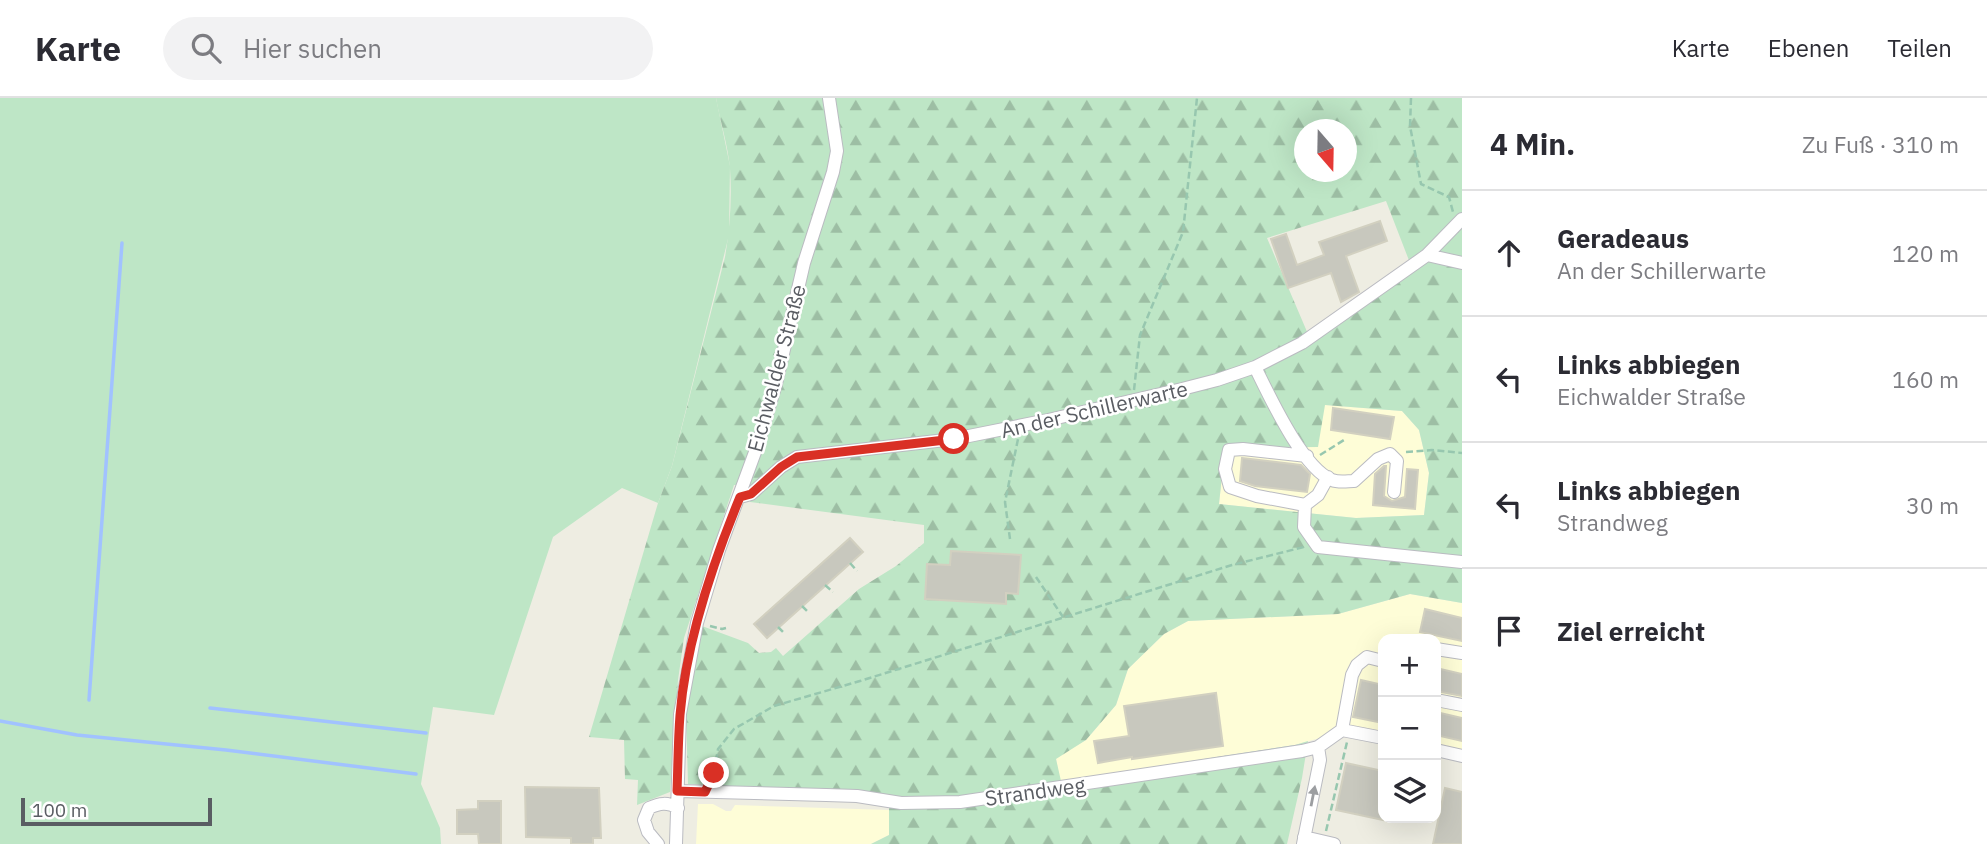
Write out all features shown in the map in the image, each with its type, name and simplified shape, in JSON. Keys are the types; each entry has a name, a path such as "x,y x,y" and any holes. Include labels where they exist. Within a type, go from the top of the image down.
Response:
{"street":[{"name":"Eichwalder Straße","path":"676,844 680,714 697,623 719,550 758,444 776,384 804,262 833,172 837,151 829,98"},
{"name":"An der Schillerwarte","path":"740,497 751,494 781,467 797,457 954,439 1132,401 1217,380 1255,367 1302,343 1427,255 1459,222"},
{"path":"1427,255 1462,263"},
{"path":"1255,367 1283,424 1320,471 1333,480 1354,481 1378,459 1390,454 1397,461 1394,492"},
{"path":"1309,458 1243,449 1230,450 1225,469 1230,487 1257,496 1305,505 1318,495 1328,477"},
{"path":"1305,505 1304,527 1318,547 1462,562"},
{"path":"1441,650 1462,653"},
{"path":"1378,660 1367,657 1357,665 1352,675 1345,730 1378,737"},
{"path":"1441,701 1462,705"},
{"name":"Strandweg","path":"677,791 836,795 901,803 960,802 1302,751 1318,747 1345,730"},
{"path":"1318,747 1320,760 1303,841 1329,843"},
{"path":"1441,751 1462,756"},
{"path":"658,844 648,832 644,820 649,808 660,803 678,808"}],"path":[{"path":"1132,401 1140,335 1183,232 1197,98"},
{"path":"1411,98 1410,126 1421,184 1449,197 1459,222"},
{"path":"1010,539 1005,502 1020,426"},
{"path":"1309,458 1344,440"},
{"path":"1390,454 1432,450 1462,453"},
{"path":"705,792 714,773 718,749 734,729 774,706 1232,565 1302,547 1318,547"},
{"path":"850,563 857,571"},
{"path":"1036,577 1063,617"},
{"path":"825,585 833,592"},
{"path":"802,606 809,613"},
{"path":"697,623 726,628"},
{"path":"778,627 785,634"},
{"path":"1329,843 1345,730"}],"shaded area":[{"path":"1325,405 1402,411 1419,430 1429,473 1424,515 1356,518 1219,504 1225,448"},
{"path":"1410,594 1462,603 1462,752 1441,747 1441,634 1378,634 1378,734 1337,725 1320,738 1295,745 1060,781 1056,758 1086,740 1116,705 1128,669 1164,634 1188,621 1338,614"},
{"path":"698,804 713,804 726,811 731,811 735,805 889,810 889,835 871,844 696,844"}],"green space":[{"path":"0,98 716,98 730,166 729,235 672,466 658,503 622,488 553,537 494,715 433,707 421,784 440,828 441,844 0,844"},
{"path":"716,98 1462,98 1462,603 1410,594 1338,614 1188,621 1164,634 1128,669 1116,705 1086,740 1056,759 1061,781 1308,741 1287,844 871,844 889,835 889,796 688,784 686,714 702,626 748,643 759,653 771,652 776,648 783,656 859,589 896,566 924,543 924,525 750,502 753,486 734,485 684,638 678,680 670,792 637,805 638,780 625,779 624,740 589,737 658,503 672,466 725,257 731,180 728,151","holes":["1386,201 1410,263 1308,334 1267,238","1325,405 1402,411 1419,430 1429,473 1424,515 1356,518 1219,504 1225,448 1318,447"]}],"building":[{"path":"1380,221 1387,241 1346,256 1359,292 1341,302 1331,273 1288,288 1271,239 1286,234 1297,265 1324,255 1319,242"},
{"path":"1333,408 1394,417 1390,439 1331,430"},
{"path":"1242,458 1301,465 1310,474 1307,492 1255,486 1240,481"},
{"path":"1384,466 1384,496 1392,501 1405,497 1407,469 1418,470 1415,509 1373,505 1375,474"},
{"path":"850,538 863,552 767,638 754,624"},
{"path":"951,551 1021,555 1018,594 1006,593 1006,604 925,599 927,564 950,565"},
{"path":"1425,609 1462,618 1462,641 1441,636 1441,634 1420,632"},
{"path":"1441,669 1462,674 1462,696 1441,692"},
{"path":"1361,680 1378,684 1378,722 1353,717"},
{"path":"1216,693 1223,746 1098,763 1094,741 1129,736 1124,706"},
{"path":"1441,713 1462,718 1462,741 1441,736"},
{"path":"1346,763 1378,770 1378,819 1336,810"},
{"path":"525,787 599,788 601,838 593,838 593,844 571,844 571,838 526,837"},
{"path":"1445,788 1462,792 1462,844 1433,844 1438,823 1441,823"},
{"path":"478,801 501,801 501,844 479,844 478,834 457,834 457,810 478,809"}],"waterway":[{"path":"89,700 122,243"},
{"path":"210,708 426,733"},
{"path":"0,721 77,735 226,750 416,774"}],"route":[{"path":"714,773 705,792 677,791 680,714 697,623 719,550 740,497 751,494 781,467 797,457 954,439"}]}
